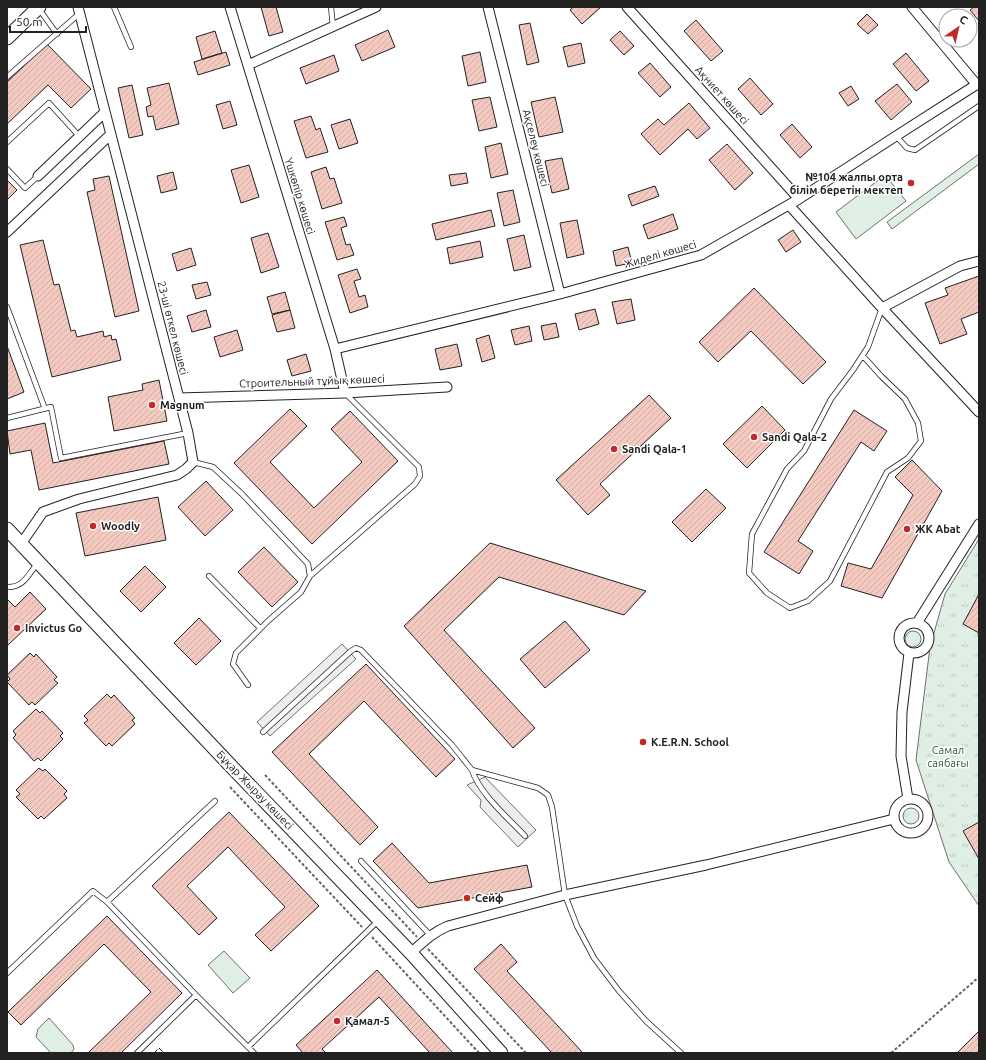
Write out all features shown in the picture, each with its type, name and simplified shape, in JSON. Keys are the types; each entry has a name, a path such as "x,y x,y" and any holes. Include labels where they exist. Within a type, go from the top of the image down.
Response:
{"street":[{"path":"7,38 39,7"},
{"name":"Үшкөпір көшесі","path":"230,7 334,349 345,393"},
{"path":"248,65 376,7"},
{"name":"Ақселеу көшесі","path":"488,7 560,294"},
{"name":"Ақниет көшесі","path":"627,7 800,199"},
{"name":"Жиделі көшесі","path":"334,349 560,294 701,255 800,199 896,136 978,86 962,69 912,7"},
{"name":"23-ші өткел көшесі","path":"79,10 188,433 193,462"},
{"path":"38,176 105,112"},
{"path":"7,232 111,134"},
{"path":"789,205 979,412"},
{"path":"882,308 960,266 979,261"},
{"name":"Строительный тұйық көшесі","path":"179,398 345,393 447,387"},
{"path":"21,544 43,512 79,499 177,475 193,462"},
{"path":"917,622 979,524"},
{"name":"Бұқар Жырау көшесі","path":"7,529 379,920 501,1053"},
{"path":"917,622 925,626 929,634 929,642 925,649 917,653 908,653 902,648 898,641 899,634 902,627 909,623 917,622"},
{"path":"908,653 902,712 901,756 908,799"},
{"path":"908,799 916,800 925,807 928,812 926,824 922,829 911,833 900,829 894,819 896,807 900,802 908,799"},
{"path":"411,954 430,935 439,929 448,926 565,895 706,865 894,819"}],"lane":[{"path":"39,7 57,34"},
{"path":"114,7 131,47"},
{"path":"331,7 333,27"},
{"path":"7,77 57,34 79,10"},
{"path":"7,142 49,103 80,137"},
{"path":"896,136 907,148 915,150 979,106"},
{"path":"7,169 25,188 38,176"},
{"path":"7,307 45,409"},
{"path":"863,356 905,399 918,423 921,441 908,458 887,472 830,581 808,601 790,608 767,593 749,573 752,534 787,469 804,451 831,399 863,356 868,347 882,308"},
{"path":"248,684 233,664 236,653 260,628 301,592 310,576 415,484 420,476 419,467 360,406 345,393"},
{"path":"7,418 51,407 61,458 188,433"},
{"path":"193,462 213,467 242,494 308,564 310,576"},
{"path":"7,587 14,587 22,583 38,562"},
{"path":"209,576 260,628"},
{"path":"263,732 351,651 358,648 452,746 472,770 481,788 525,836"},
{"path":"472,770 538,788 548,795 552,807 565,895 577,926 594,958 619,991 646,1021 681,1053"},
{"path":"107,902 215,801"},
{"path":"361,861 430,935"},
{"path":"7,973 92,891 95,891 254,1053"},
{"path":"248,1047 379,920"},
{"path":"137,1053 196,995"}],"path":[{"path":"265,775 526,1053"},
{"path":"230,787 479,1053"},
{"path":"891,1053 979,977"}],"green space":[{"path":"979,154 979,164 892,229 887,222"},
{"path":"885,175 906,201 856,239 836,212"},
{"name":"Самал саябағы","path":"979,539 979,906 949,862 916,760 930,647 945,594"},
{"path":"913,631 919,633 921,639 919,645 913,647 907,645 905,639 907,633"},
{"path":"908,808 914,808 919,813 917,822 914,824 908,824 903,819 903,813"},
{"path":"224,951 250,978 233,993 208,965"},
{"path":"49,1018 73,1045 74,1049 71,1053 51,1053 36,1037 38,1029"}],"shaded area":[{"path":"342,644 356,659 270,736 257,722"},
{"path":"485,777 536,830 518,847 480,807 481,800 467,785"}],"building":[{"path":"261,7 276,7 283,32 269,36"},
{"path":"573,7 600,8 582,24 570,10"},
{"path":"979,7 979,21 978,8 973,8"},
{"path":"867,14 878,25 868,34 857,24"},
{"path":"696,20 723,51 711,61 684,31"},
{"path":"530,23 539,62 527,65 519,25"},
{"path":"388,30 395,47 362,61 355,45"},
{"path":"215,31 222,53 202,59 196,37"},
{"path":"620,31 634,46 624,55 610,40"},
{"path":"581,43 585,63 568,67 563,47"},
{"path":"47,44 91,89 71,108 48,85 7,124 7,82"},
{"path":"226,52 230,65 198,75 194,62"},
{"path":"480,52 486,82 468,86 462,56"},
{"path":"906,53 929,81 916,91 893,64"},
{"path":"334,55 339,71 306,84 300,68"},
{"path":"650,63 671,87 660,97 638,73"},
{"path":"750,78 773,104 761,115 738,89"},
{"path":"169,83 179,124 156,130 153,116 148,117 146,107 151,105 147,88"},
{"path":"897,84 912,102 891,120 875,101"},
{"path":"132,85 143,135 129,138 118,88"},
{"path":"851,86 859,99 848,106 839,93"},
{"path":"490,97 497,127 479,131 472,100"},
{"path":"555,97 563,132 539,137 531,102"},
{"path":"230,101 237,125 223,129 216,105"},
{"path":"689,103 710,128 697,139 688,129 660,155 641,134 658,119 664,125"},
{"path":"311,116 316,130 320,128 328,152 306,158 294,121"},
{"path":"350,119 358,143 339,149 331,125"},
{"path":"792,124 812,147 800,158 780,135"},
{"path":"501,143 508,174 491,178 485,147"},
{"path":"727,144 753,173 735,190 709,160"},
{"path":"562,158 569,189 552,193 545,161"},
{"path":"249,165 259,197 241,203 231,170"},
{"path":"326,167 330,179 334,178 342,203 322,209 311,172"},
{"path":"173,172 177,189 161,193 157,176"},
{"path":"466,173 468,183 451,186 449,175"},
{"path":"109,176 139,311 115,317 87,192 95,190 93,179"},
{"path":"7,180 17,190 7,200"},
{"path":"655,186 659,196 632,206 628,195"},
{"path":"513,190 520,222 504,226 497,193"},
{"path":"491,210 495,226 436,240 432,224"},
{"path":"673,214 678,229 648,239 643,225"},
{"path":"344,217 347,226 341,228 346,245 350,244 354,255 337,260 325,222"},
{"path":"577,220 584,254 567,258 560,223"},
{"path":"793,230 801,242 786,252 778,240"},
{"path":"268,233 279,267 261,273 251,238"},
{"path":"524,235 531,267 514,271 507,239"},
{"path":"43,240 54,285 59,284 71,331 75,330 77,337 103,331 104,337 111,335 112,340 116,339 121,360 52,377 20,245"},
{"path":"480,241 483,257 450,264 447,248"},
{"path":"628,247 632,263 616,266 613,251"},
{"path":"191,248 196,265 177,271 172,254"},
{"path":"357,269 361,279 354,281 359,297 365,295 368,307 350,313 338,275"},
{"path":"979,276 979,312 961,319 967,334 940,344 925,303 948,295 945,288"},
{"path":"207,282 211,295 196,299 192,285"},
{"path":"754,288 826,362 803,384 751,331 718,362 699,342"},
{"path":"285,292 290,310 272,314 267,297"},
{"path":"631,299 635,320 617,324 612,302"},
{"path":"595,309 599,324 579,330 575,314"},
{"path":"206,310 211,327 192,332 187,316"},
{"path":"290,310 295,328 277,332 272,315"},
{"path":"556,323 559,337 544,340 541,326"},
{"path":"529,326 532,341 515,345 511,330"},
{"path":"237,330 243,350 220,357 214,337"},
{"path":"489,335 495,358 482,362 476,339"},
{"path":"457,344 462,366 440,370 435,349"},
{"path":"7,346 24,392 7,399"},
{"path":"306,354 311,371 292,376 287,360"},
{"path":"159,380 167,421 114,431 108,397 143,390 142,384"},
{"name":"Sandi Qala-1","path":"649,395 671,418 600,484 610,495 588,515 556,480"},
{"name":"Sandi Qala-2","path":"762,406 785,430 747,468 723,444"},
{"path":"290,409 307,426 270,462 314,508 362,462 331,429 350,411 398,461 312,544 234,463"},
{"path":"854,410 887,431 874,451 861,442 798,541 813,551 799,574 764,552"},
{"path":"45,423 53,463 164,441 169,464 39,490 31,450 10,454 7,431"},
{"name":"ЖК Abat","path":"912,460 942,491 882,598 841,586 848,563 871,569 913,495 895,477"},
{"path":"206,481 233,510 205,536 178,507"},
{"path":"706,489 726,508 692,542 672,522"},
{"path":"158,497 166,540 85,556 76,513"},
{"path":"490,543 646,591 624,615 499,577 444,630 535,728 513,748 404,626"},
{"path":"264,547 298,582 272,607 238,572"},
{"path":"145,566 166,587 141,612 120,591"},
{"name":"Invictus Go","path":"30,592 46,609 7,646 7,599 15,607"},
{"path":"979,594 979,633 963,624"},
{"path":"199,618 221,641 196,665 174,643"},
{"path":"565,621 590,650 545,688 520,659"},
{"path":"30,653 34,657 36,654 57,677 54,680 58,683 35,705 32,702 29,705 7,682 10,679 7,675"},
{"path":"366,664 455,759 436,777 364,701 309,754 378,827 360,845 272,752"},
{"path":"107,694 111,698 114,695 135,718 132,720 135,724 112,746 109,743 106,746 84,723 88,720 84,716"},
{"path":"36,709 40,713 42,711 63,733 60,736 63,739 41,761 38,758 34,761 13,738 16,735 13,731"},
{"path":"39,768 43,771 45,769 67,791 64,794 67,798 44,819 41,816 38,819 16,797 20,794 16,790"},
{"path":"229,812 319,906 271,951 255,935 285,907 228,847 187,886 217,918 199,935 152,886"},
{"path":"979,822 979,859 963,831"},
{"path":"392,843 429,883 527,865 532,887 418,908 373,861"},
{"path":"107,916 182,993 121,1053 88,1053 151,992 104,944 21,1025 8,1012"},
{"path":"501,944 517,962 507,971 583,1053 552,1053 474,969"},
{"name":"Қамал-5","path":"377,970 453,1053 430,1053 379,997 322,1049 326,1053 303,1053 296,1045"},
{"path":"979,1031 979,1053 957,1053"}],"fence":[{"path":"154,1053 159,1048 164,1053"}],"place":[{"name":"№104 жалпы орта білім беретін мектеп","path":"911,183"},
{"name":"Magnum","path":"152,405"},
{"name":"Sandi Qala-2","path":"754,437"},
{"name":"Sandi Qala-1","path":"614,449"},
{"name":"Woodly","path":"93,526"},
{"name":"ЖК Abat","path":"907,529"},
{"name":"Invictus Go","path":"17,628"},
{"name":"K.E.R.N. School","path":"643,742"},
{"name":"Сейф","path":"467,898"},
{"name":"Қамал-5","path":"337,1021"}]}
